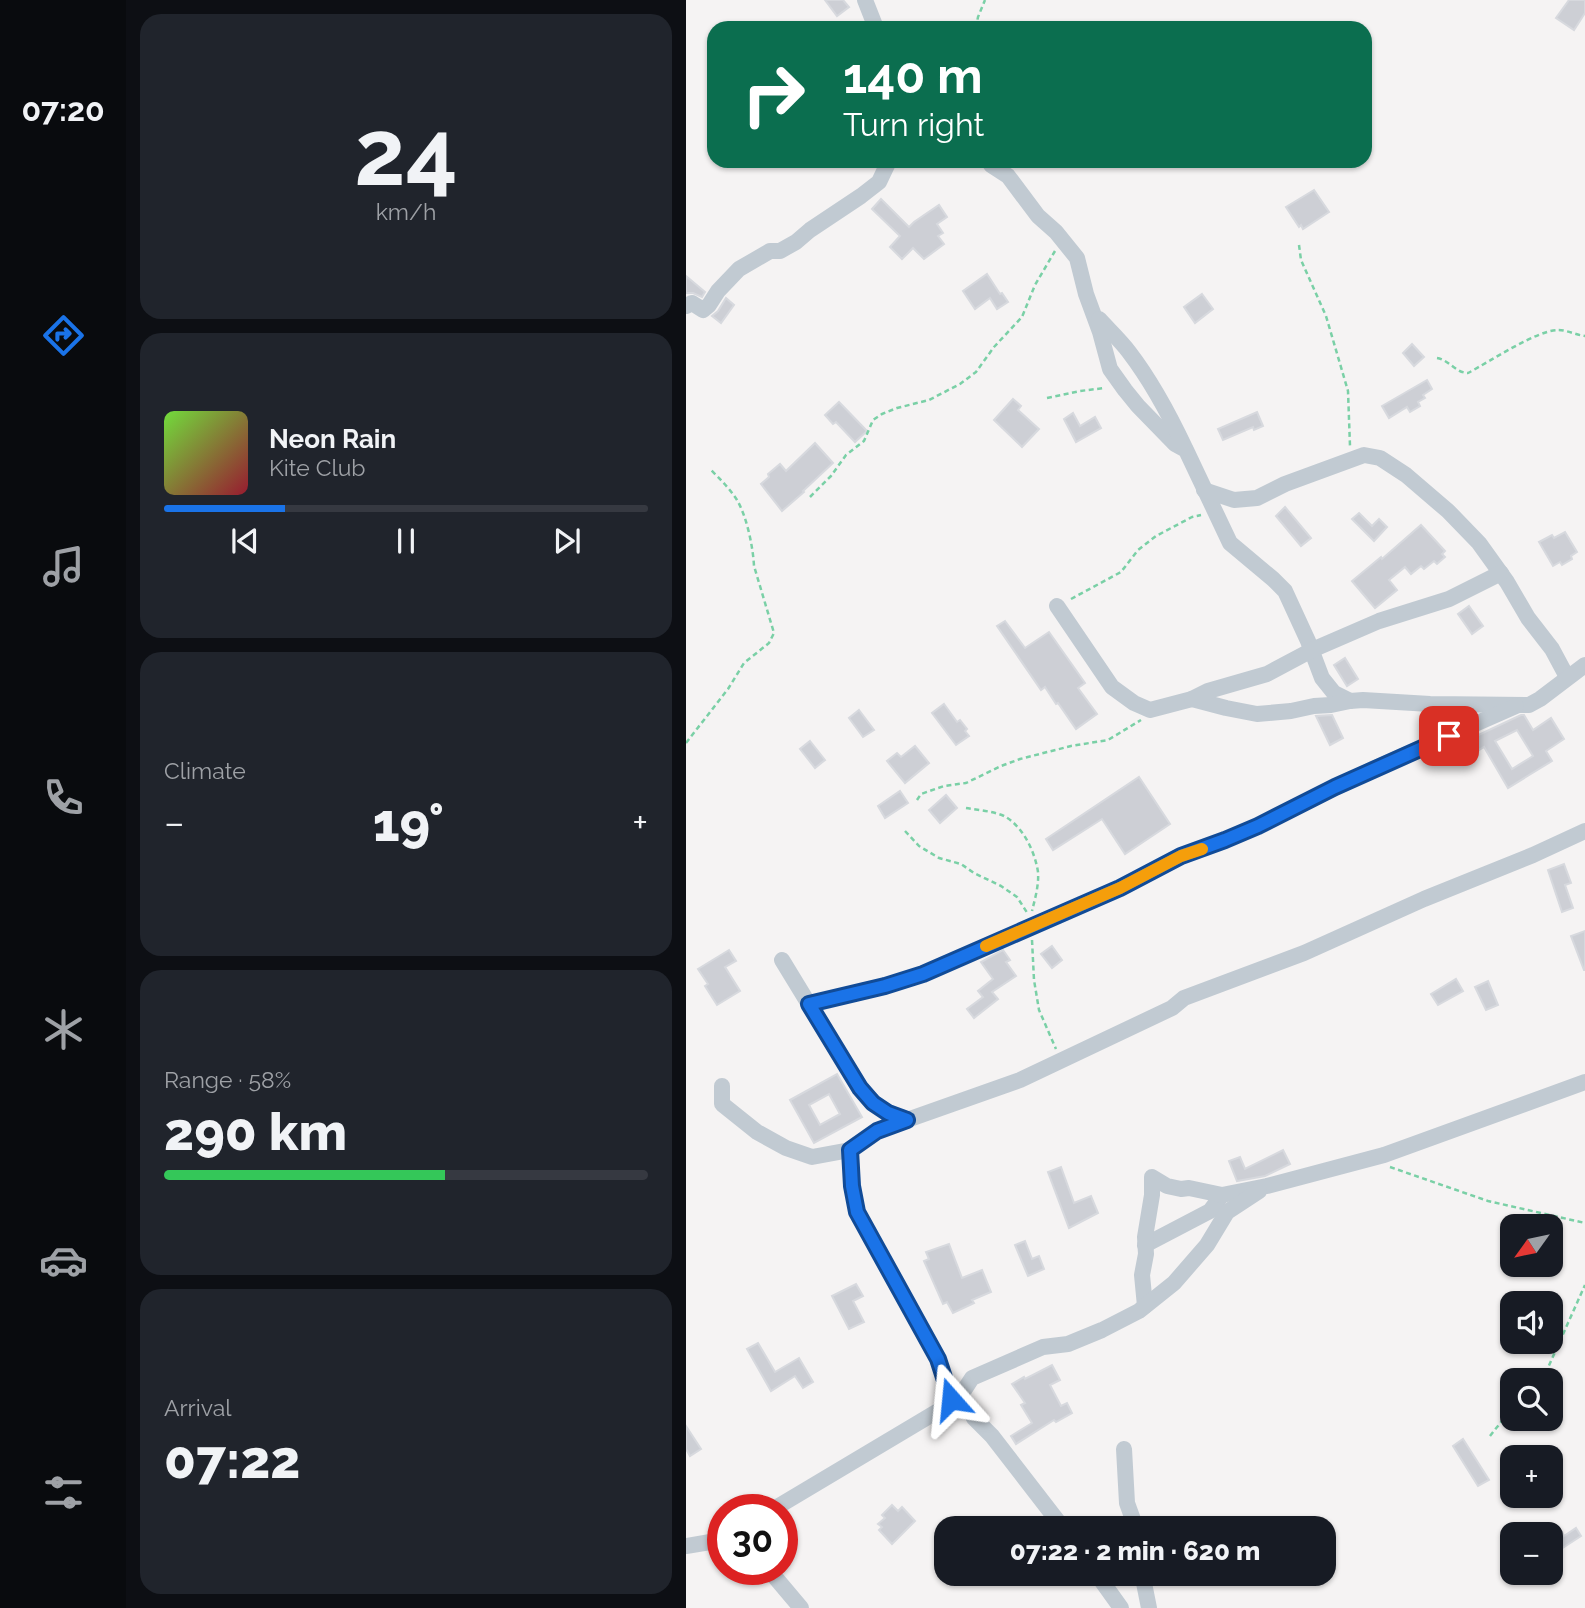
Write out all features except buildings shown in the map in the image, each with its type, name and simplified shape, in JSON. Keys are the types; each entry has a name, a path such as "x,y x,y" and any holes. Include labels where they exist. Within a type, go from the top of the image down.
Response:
{"street":[{"path":"865,0 873,21"},
{"path":"686,306 692,303 703,310 739,269 770,251 780,251 796,242 879,182 886,168"},
{"path":"996,168 1008,176 1038,216 1077,258 1110,369 1122,387 1175,444 1186,450"},
{"path":"1095,315 1128,350 1156,389 1230,543 1285,591 1322,678 1334,693 1350,701"},
{"path":"1205,490 1234,500 1257,498 1285,484 1348,460 1364,455 1380,458 1448,511 1479,543 1528,618 1552,649 1566,677"},
{"path":"1057,606 1112,687 1134,703 1150,710 1267,674 1312,650 1379,621 1449,600 1501,573"},
{"path":"1192,699 1257,714 1350,701 1529,705 1585,665"},
{"path":"809,1004 923,974 1120,888 1181,856 1258,826 1375,768 1516,706"},
{"path":"722,1086 722,1104 757,1132 786,1148 812,1157 850,1150 877,1131 1020,1080 1172,1008 1184,998 1304,953 1585,831"},
{"path":"782,960 860,1088 873,1103 888,1113 907,1120"},
{"path":"1145,1306 1142,1275 1152,1177 1167,1186 1222,1195 1267,1186 1368,1159 1585,1082"},
{"path":"850,1150 857,1212 956,1397 992,1436 1054,1516"},
{"path":"798,1494 943,1408 972,1378 1043,1347 1068,1344 1102,1330 1145,1306 1174,1283 1207,1245 1227,1212 1267,1186"},
{"path":"1145,1245 1210,1211 1222,1195"},
{"path":"1124,1449 1128,1503 1132,1516"},
{"path":"686,1546 707,1543"},
{"path":"782,1585 801,1608"},
{"path":"1105,1586 1121,1608"},
{"path":"1145,1586 1149,1608"}],"path":[{"path":"977,21 985,0"},
{"path":"810,497 831,476 846,455 864,441 873,421 882,414 929,400 960,384 976,372 994,347 1022,317 1035,285 1061,238"},
{"path":"1299,245 1301,260 1326,316 1348,391 1348,460"},
{"path":"1437,358 1445,359 1462,373 1468,373 1549,331 1560,330 1585,336"},
{"path":"1047,398 1080,391 1122,387"},
{"path":"686,743 728,689 744,663 769,643 774,632 739,503 712,470"},
{"path":"1057,606 1121,572 1138,550 1157,536 1192,517 1214,511"},
{"path":"917,800 921,794 944,786 966,783 1000,766 1071,746 1108,740 1160,707"},
{"path":"966,808 1005,817 1020,828 1032,852 1038,874 1030,918"},
{"path":"1368,1159 1488,1201 1585,1224"},
{"path":"1548,1368 1585,1286"},
{"path":"1490,1436 1500,1425"}],"slow traffic":[{"path":"986,946 1120,888 1181,856 1202,849"}],"route":[{"path":"951,1399 938,1359 857,1212 852,1186 850,1150 877,1131 907,1120 888,1113 873,1103 860,1088 809,1004 923,974 1120,888 1181,856 1258,826 1375,768 1449,736"}]}
